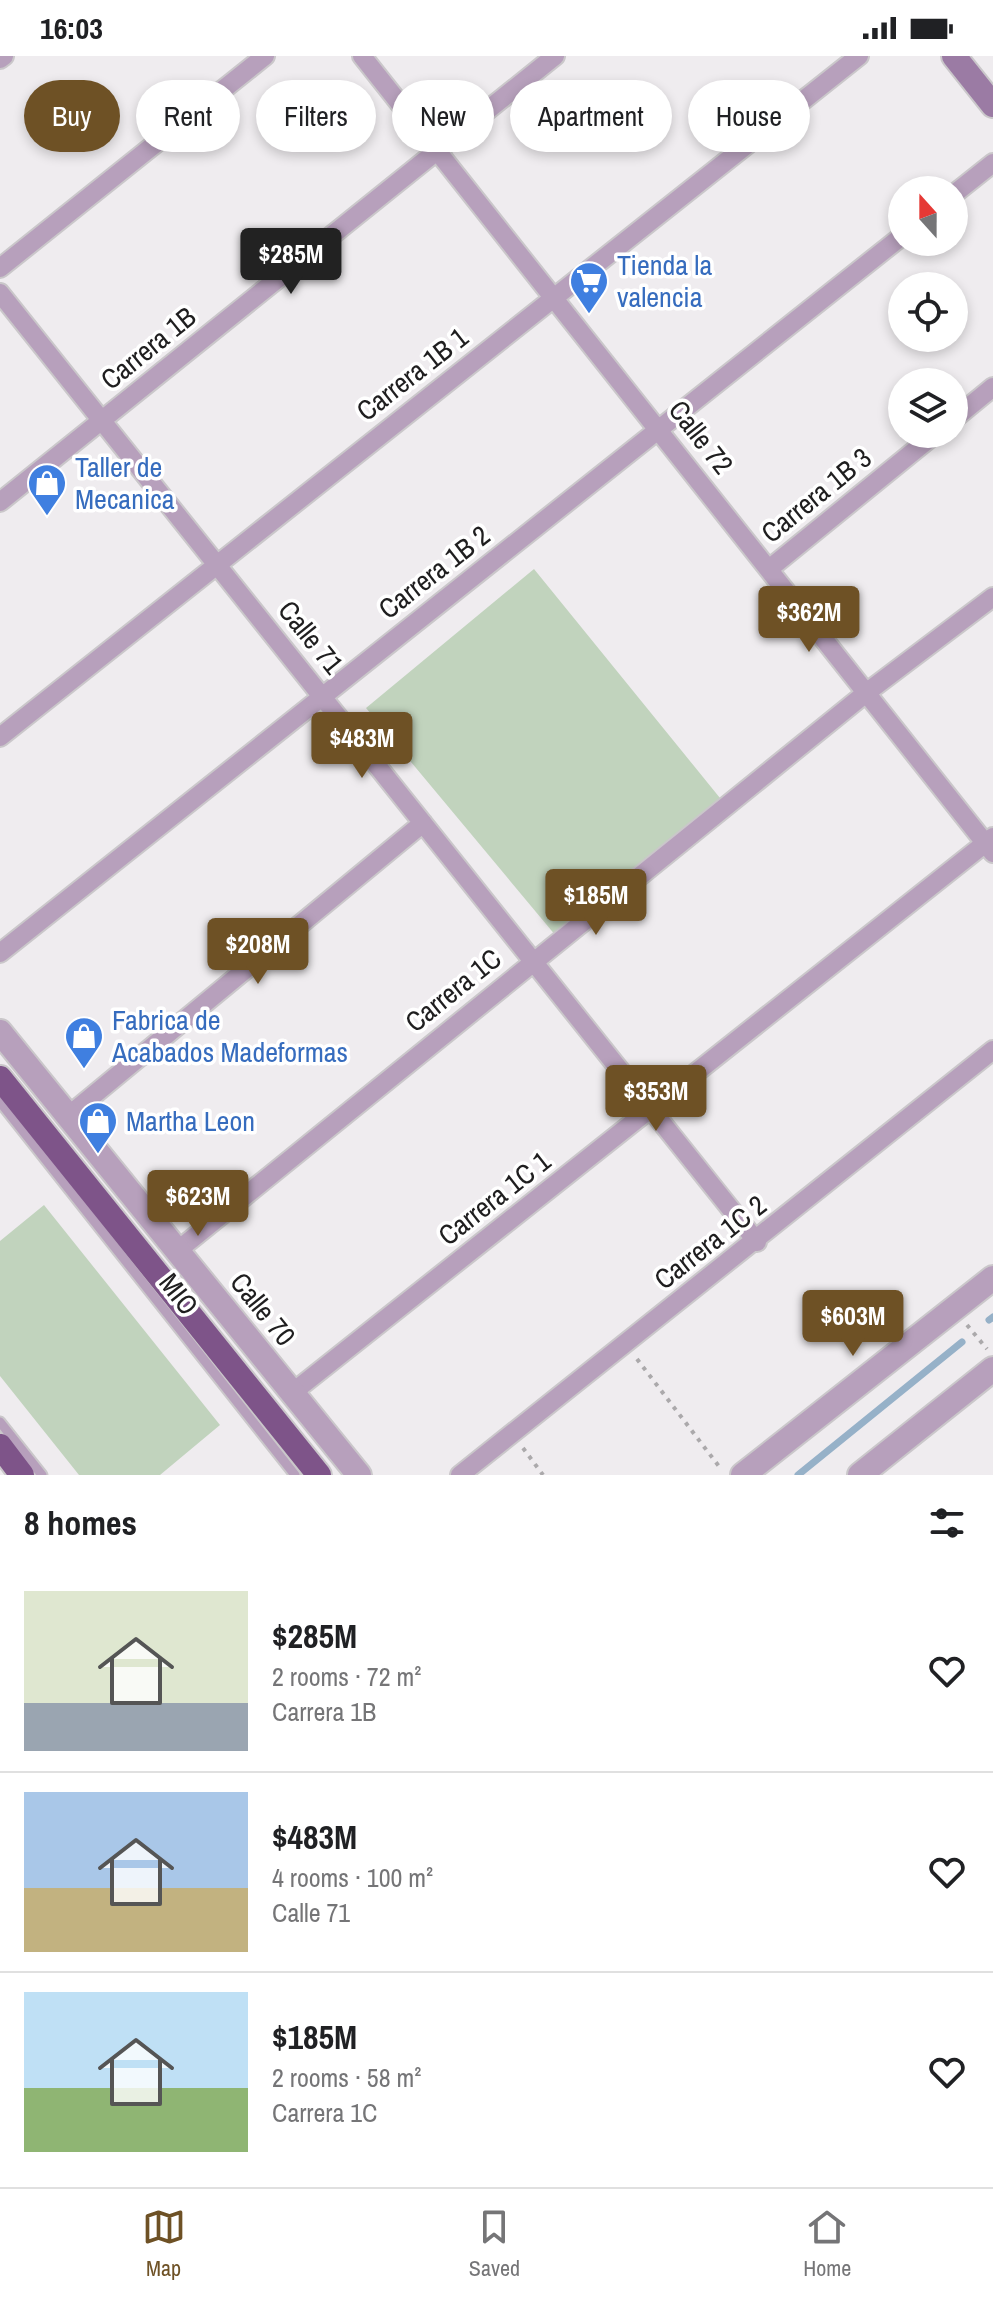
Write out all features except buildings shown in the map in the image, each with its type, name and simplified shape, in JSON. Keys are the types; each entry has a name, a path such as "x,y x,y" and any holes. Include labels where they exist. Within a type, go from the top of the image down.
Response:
{"highway":[{"path":"0,1078 319,1475"},
{"path":"0,1446 22,1475"}],"main road":[{"path":"954,56 993,105"}],"street":[{"path":"0,268 265,56"},
{"name":"Calle 72","path":"362,56 392,93"},
{"name":"Carrera 1B","path":"494,105 555,56"},
{"name":"Carrera 1B 1","path":"0,737 859,56"},
{"name":"Carrera 1B","path":"0,502 436,152"},
{"name":"Calle 72","path":"440,152 866,693 990,845"},
{"path":"968,183 993,163"},
{"name":"Carrera 1B 2","path":"0,953 888,247"},
{"name":"Calle 71","path":"0,293 757,1242"},
{"path":"968,408 993,387"},
{"name":"Carrera 1B 3","path":"769,569 918,448"},
{"name":"Carrera 1C","path":"177,1251 866,693 993,597"},
{"path":"67,1117 423,823"},
{"name":"Carrera 1C 1","path":"292,1393 990,845"},
{"name":"Calle 70","path":"0,1032 359,1475"},
{"name":"Carrera 1C 2","path":"460,1475 757,1242 993,1050"},
{"path":"154,1270 177,1251"},
{"path":"743,1475 993,1278"},
{"path":"860,1475 990,1376"}],"lane":[{"name":"MIO","path":"0,1102 295,1475"},
{"path":"0,1422 42,1475"}],"path":[{"path":"961,1318 983,1345"},
{"path":"625,1344 726,1475"},
{"path":"511,1433 543,1475"}],"green space":[{"path":"534,569 720,798 556,936 366,708"},
{"path":"44,1205 220,1425 160,1475 79,1475 0,1376 0,1241"}],"waterway":[{"path":"989,1320 993,1317"},
{"path":"798,1475 962,1342"}],"place":[{"name":"Tienda la valencia","path":"589,315"},
{"name":"Taller de Mecanica","path":"47,517"},
{"name":"Fabrica de Acabados Madeformas","path":"84,1070"},
{"name":"Martha Leon","path":"98,1155"}]}
